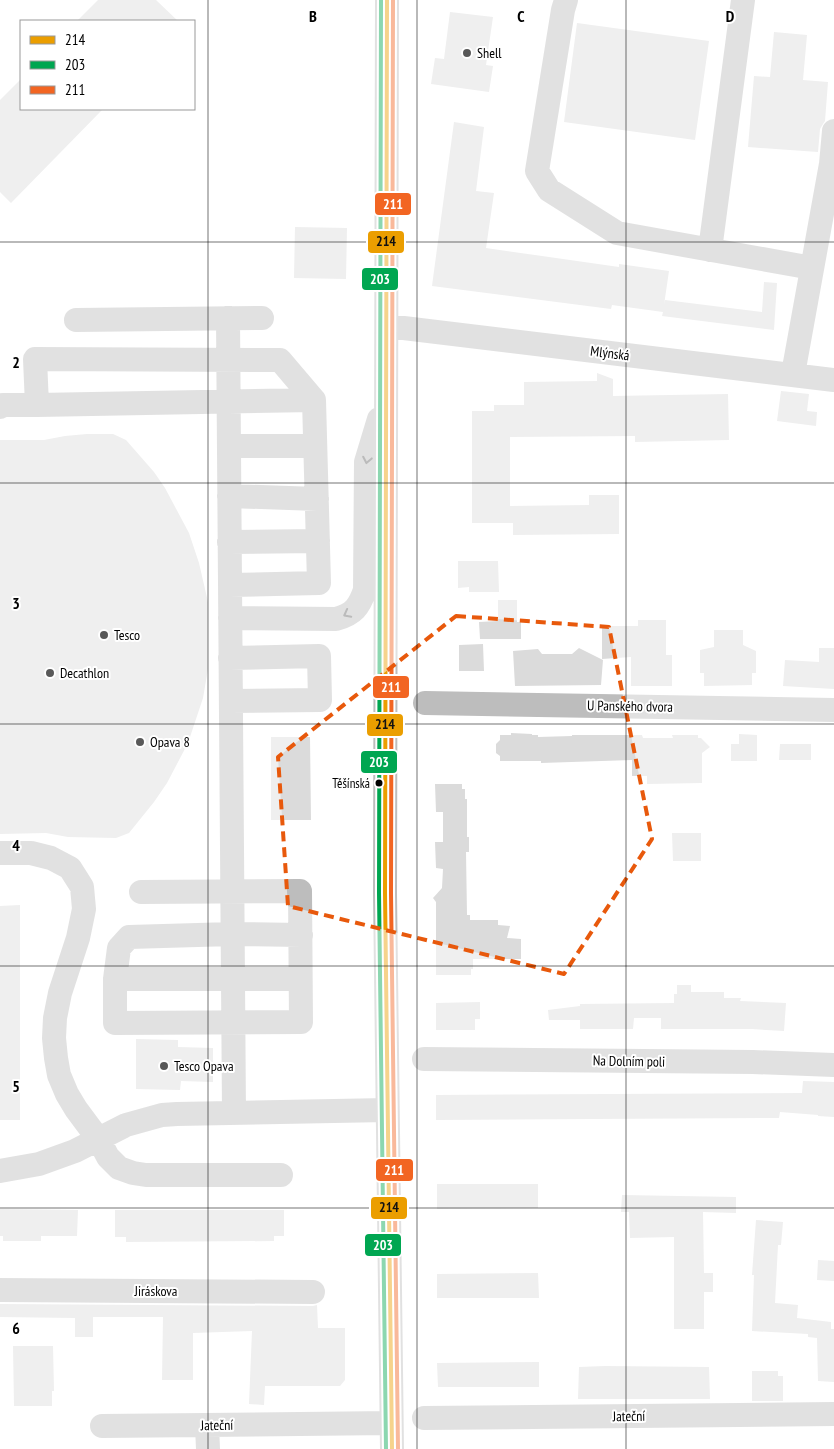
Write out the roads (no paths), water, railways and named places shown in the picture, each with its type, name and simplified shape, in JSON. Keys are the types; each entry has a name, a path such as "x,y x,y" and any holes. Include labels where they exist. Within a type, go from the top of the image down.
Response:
{"street":[{"path":"387,0 385,903 392,1449"},
{"path":"566,0 537,171 549,190 617,233 812,268"},
{"path":"710,250 743,0"},
{"path":"793,374 831,164 834,131"},
{"path":"228,318 234,1113"},
{"path":"76,320 262,318"},
{"name":"Mlýnská","path":"387,326 834,380"},
{"path":"37,405 35,359 280,360 314,400 319,583 230,586"},
{"path":"230,618 336,619 346,616 356,609 365,590 366,462 386,396"},
{"path":"0,407 3,405 314,400"},
{"path":"229,446 315,446"},
{"path":"229,496 317,499"},
{"path":"229,542 318,542"},
{"path":"230,658 319,656 320,700 230,701"},
{"name":"U Panského dvora","path":"425,703 834,710"},
{"path":"0,853 31,853 51,858 70,868 82,887 84,909 78,938 60,993 55,1018 54,1038 59,1076 67,1094 108,1156 119,1168 132,1173 146,1175 281,1175"},
{"path":"141,892 300,891 301,935 300,979 301,1022 115,1023 114,979 119,948 130,936 301,935"},
{"path":"114,979 300,979"},
{"name":"Na Dolním poli","path":"424,1059 753,1062 834,1065"},
{"path":"0,1171 39,1164 75,1151 126,1125 162,1116 177,1114 387,1110"},
{"name":"Jiráskova","path":"0,1290 313,1292"},
{"name":"Jateční","path":"424,1418 834,1414"},
{"name":"Jateční","path":"102,1426 391,1423"},
{"path":"207,1425 208,1449"}],"place":[{"name":"Shell","path":"467,53"},
{"name":"Tesco","path":"104,635"},
{"name":"Decathlon","path":"50,673"},
{"name":"Opava 8","path":"140,742"},
{"name":"Těšínská","path":"379,783"},
{"name":"Tesco Opava","path":"164,1066"}]}
